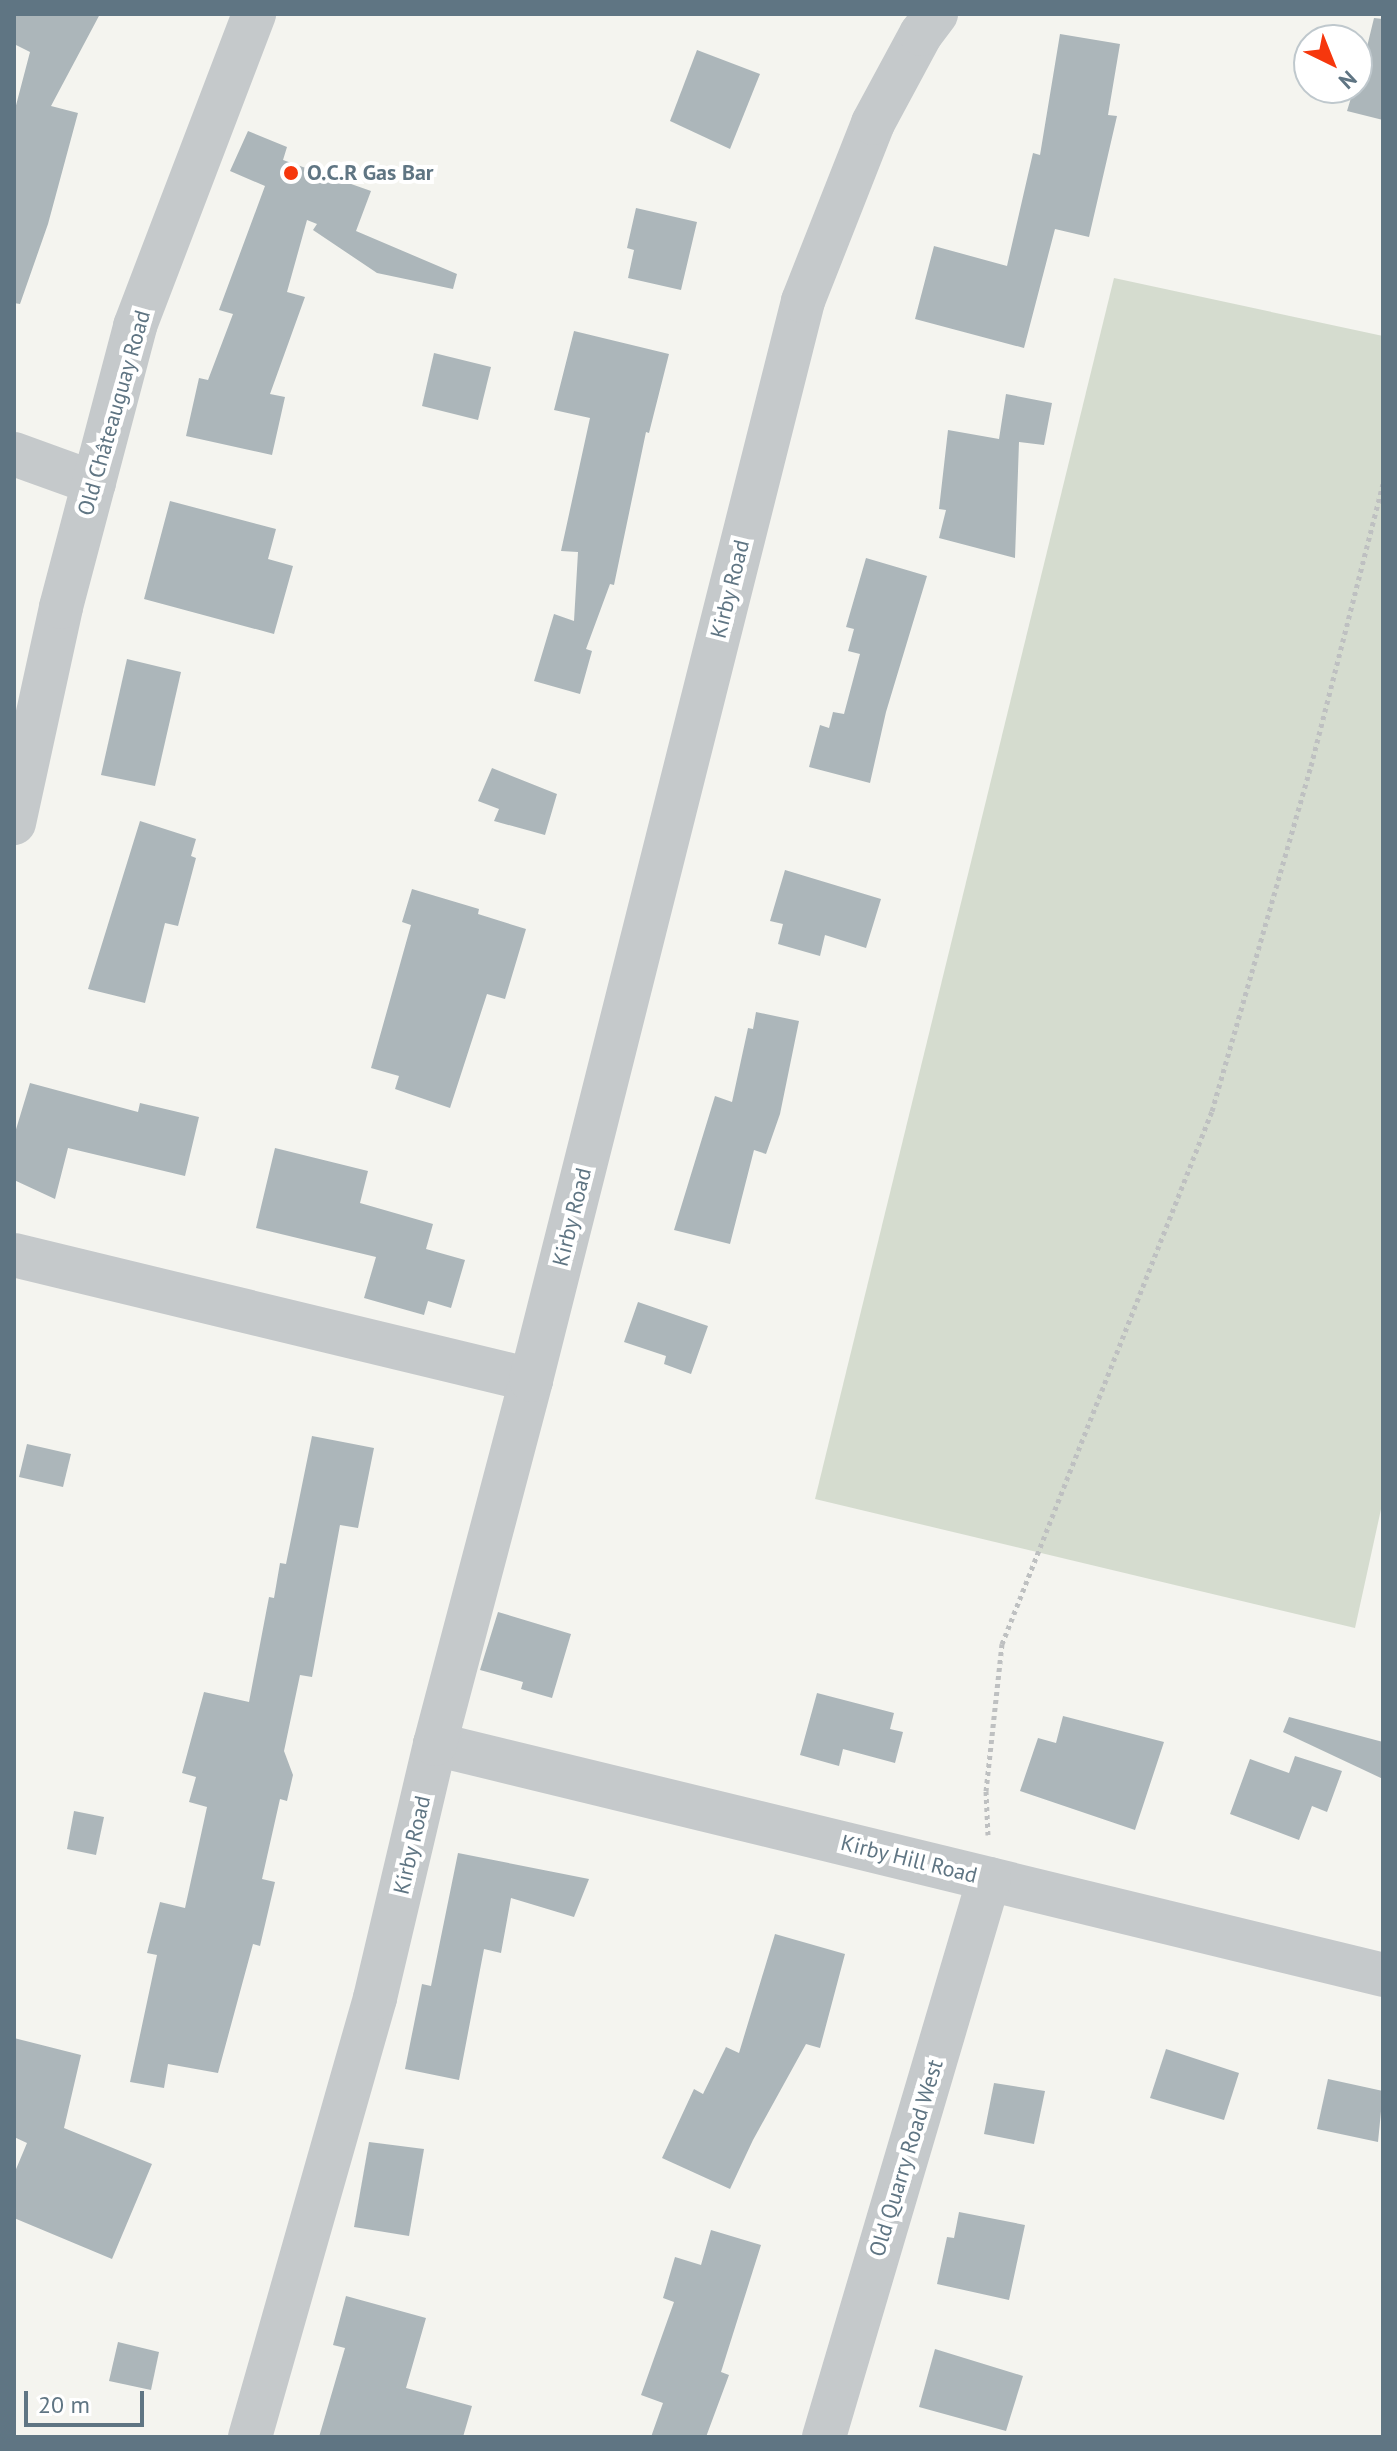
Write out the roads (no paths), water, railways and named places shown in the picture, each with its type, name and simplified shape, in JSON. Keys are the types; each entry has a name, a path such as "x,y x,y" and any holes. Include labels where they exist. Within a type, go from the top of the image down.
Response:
{"street":[{"name":"Old Châteauguay Road","path":"14,823 61,607 135,326 254,14"},
{"name":"Kirby Road","path":"250,2437 375,1998 435,1744 531,1380 803,301 873,123 921,34 936,14"},
{"path":"14,454 94,483"},
{"path":"14,1255 531,1380"},
{"name":"Kirby Hill Road","path":"435,1744 1383,1975"},
{"name":"Old Quarry Road West","path":"824,2437 989,1879"}],"place":[{"name":"O.C.R Gas Bar","path":"291,173"}]}
